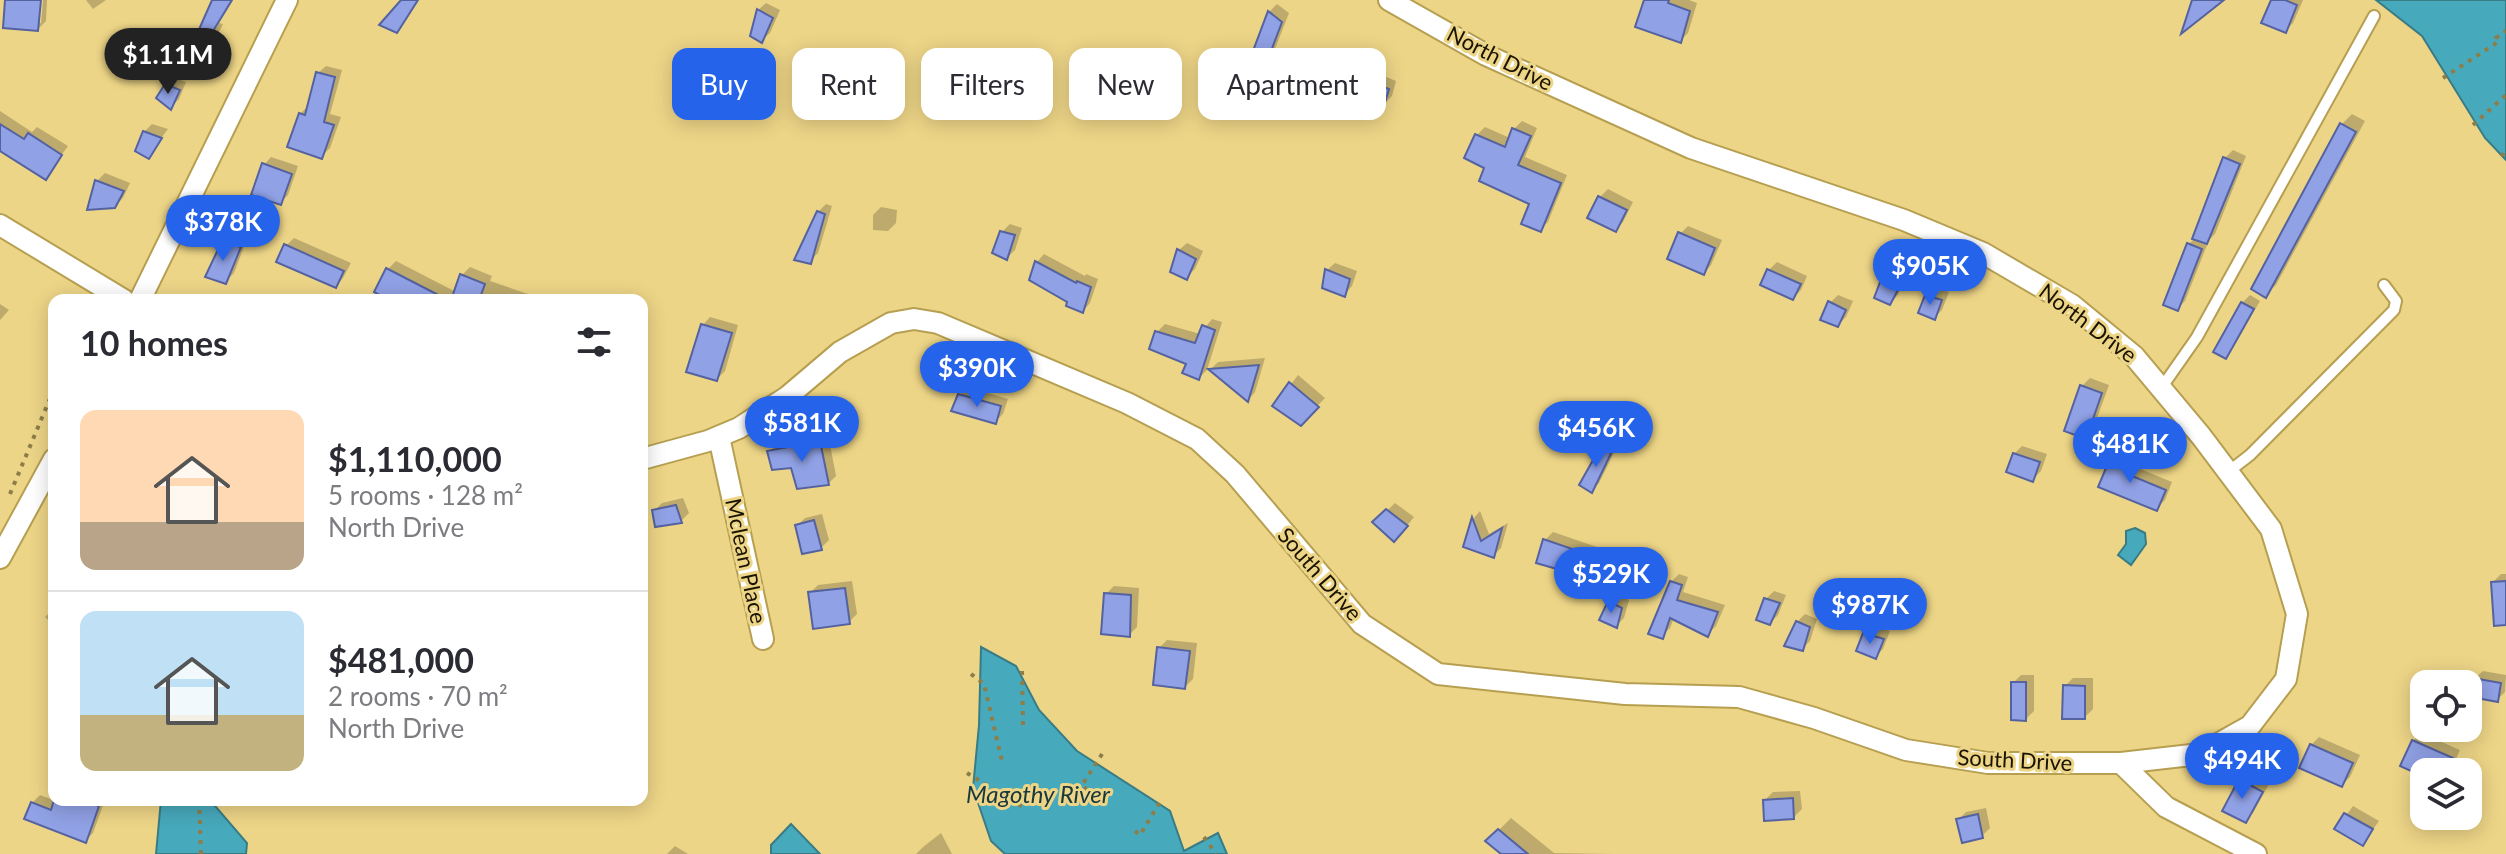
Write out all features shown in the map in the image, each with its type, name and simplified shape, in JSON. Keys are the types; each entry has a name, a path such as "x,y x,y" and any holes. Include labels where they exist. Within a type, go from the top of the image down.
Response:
{"street":[{"path":"143,294 287,0"},
{"name":"North Drive","path":"1389,0 1486,55 1691,148 1904,220 1983,253 2072,305 2134,356 2162,387 2271,529 2297,614 2286,679 2250,726 2200,754 2121,763"},
{"path":"0,225 114,294"},
{"name":"South Drive","path":"648,457 719,437 739,428 787,397 840,352 891,323 914,319 938,323 1127,403 1197,439 1235,474 1362,624 1438,674 1630,695 1739,697 1814,718 1906,750 1988,763 2121,763"},
{"name":"Mclean Place","path":"719,437 763,639"},
{"path":"0,558 48,470"},
{"path":"2121,763 2166,807 2256,854"}],"lane":[{"path":"2162,387 2197,337 2374,16"},
{"path":"2228,472 2250,455 2394,310 2396,301 2384,285"}],"path":[{"path":"2443,78 2498,42 2496,38 2506,31"},
{"path":"2473,125 2506,95"},
{"path":"2501,156 2506,152"},
{"path":"6,505 48,404"},
{"path":"1022,671 1023,726"},
{"path":"971,674 984,684 1002,761"},
{"path":"1087,790 1082,785 1104,751"},
{"path":"967,773 1026,809"},
{"path":"1135,831 1140,835 1160,802"},
{"path":"199,806 201,854"},
{"path":"1204,837 1216,854"}],"water":[{"path":"2376,0 2506,0 2506,160 2485,138 2422,36"},
{"path":"2135,528 2145,533 2146,544 2131,565 2118,555 2126,544 2126,531"},
{"name":"Magothy River","path":"981,647 1016,666 1039,710 1077,751 1170,811 1184,851 1218,833 1227,854 1005,854 991,841 973,788 979,725"},
{"path":"160,806 215,806 247,843 246,854 156,854"},
{"path":"791,824 820,854 771,854 771,845"}],"building":[{"path":"5,0 41,0 38,31 3,28"},
{"path":"212,0 232,0 213,31 217,33 205,54 200,52 198,56 189,52"},
{"path":"401,0 418,0 397,33 379,25"},
{"path":"1644,0 1669,0 1668,3 1690,11 1681,43 1635,27"},
{"path":"2192,0 2224,0 2181,34"},
{"path":"2271,0 2285,0 2297,5 2286,33 2261,23"},
{"path":"757,9 773,18 762,43 750,36"},
{"path":"1268,11 1282,22 1272,48 1254,48"},
{"path":"316,72 335,77 324,122 334,125 322,159 287,147 299,113 305,115"},
{"path":"165,84 180,90 171,110 156,98"},
{"path":"2340,123 2356,132 2266,298 2251,289"},
{"path":"0,124 24,139 28,133 62,155 46,180 0,151"},
{"path":"1512,128 1531,136 1518,165 1561,183 1541,232 1521,224 1529,204 1479,181 1484,168 1464,158 1475,134 1505,147"},
{"path":"143,131 162,138 149,159 135,151"},
{"path":"2223,157 2240,164 2207,244 2192,239"},
{"path":"262,163 292,174 281,205 251,195"},
{"path":"95,180 124,191 115,208 87,210"},
{"path":"1598,196 1627,210 1616,232 1587,218"},
{"path":"817,211 825,214 811,264 794,260"},
{"path":"1000,231 1015,235 1007,260 992,253"},
{"path":"1678,232 1715,248 1704,275 1667,259"},
{"path":"222,241 241,247 226,284 205,277"},
{"path":"2187,243 2202,249 2178,311 2163,305"},
{"path":"284,244 344,271 336,288 276,262"},
{"path":"1177,249 1196,259 1187,280 1170,272"},
{"path":"1035,261 1076,283 1091,287 1083,313 1066,306 1067,302 1029,280"},
{"path":"386,268 436,294 378,294 374,292"},
{"path":"1325,269 1350,279 1345,297 1322,288"},
{"path":"1767,269 1801,284 1793,300 1760,285"},
{"path":"460,274 485,284 481,294 453,294"},
{"path":"1882,277 1901,284 1890,305 1874,298"},
{"path":"1925,295 1942,300 1935,320 1918,313"},
{"path":"1828,301 1846,310 1838,327 1820,320"},
{"path":"2241,302 2254,309 2226,359 2213,352"},
{"path":"701,324 732,333 717,381 686,372"},
{"path":"1202,325 1215,330 1199,380 1182,373 1186,364 1149,349 1155,331 1195,343"},
{"path":"1259,365 1248,402 1208,369"},
{"path":"1289,382 1319,407 1301,426 1272,406"},
{"path":"2080,385 2102,393 2086,439 2064,431"},
{"path":"958,394 1001,406 996,424 951,411"},
{"path":"820,441 829,485 797,489 791,468 772,470 767,451"},
{"path":"1602,444 1613,449 1592,493 1579,485"},
{"path":"2013,453 2040,462 2033,482 2006,472"},
{"path":"2111,456 2136,466 2132,476 2166,490 2157,511 2098,487"},
{"path":"676,505 682,523 655,527 652,510"},
{"path":"1386,509 1408,526 1394,542 1372,522"},
{"path":"1472,517 1481,541 1502,528 1494,558 1463,547"},
{"path":"814,520 822,550 802,554 795,525"},
{"path":"1543,539 1593,556 1585,577 1536,563"},
{"path":"1670,581 1682,585 1677,600 1718,612 1708,637 1670,618 1663,639 1648,634"},
{"path":"2506,581 2506,625 2494,626 2491,582"},
{"path":"845,588 850,624 813,629 808,592"},
{"path":"1104,593 1131,595 1130,637 1101,634"},
{"path":"1764,598 1780,603 1770,625 1756,620"},
{"path":"1608,601 1622,608 1617,628 1599,620"},
{"path":"1796,621 1810,627 1803,651 1784,646"},
{"path":"1863,633 1884,639 1876,659 1856,651"},
{"path":"1157,647 1190,651 1185,689 1153,685"},
{"path":"2482,680 2501,683 2498,702 2482,699"},
{"path":"2011,682 2026,682 2026,721 2011,720"},
{"path":"2063,685 2085,686 2085,719 2062,719"},
{"path":"2411,742 2453,758 2410,758 2410,771 2400,766"},
{"path":"2310,744 2353,763 2342,787 2299,768"},
{"path":"2239,779 2263,792 2246,823 2222,811"},
{"path":"1793,798 1794,819 1764,821 1763,800"},
{"path":"31,802 51,810 52,806 99,806 86,843 24,819"},
{"path":"2344,813 2373,829 2363,846 2334,829"},
{"path":"1978,814 1983,838 1962,843 1956,819"},
{"path":"1498,829 1528,854 1501,854 1485,841"}]}
